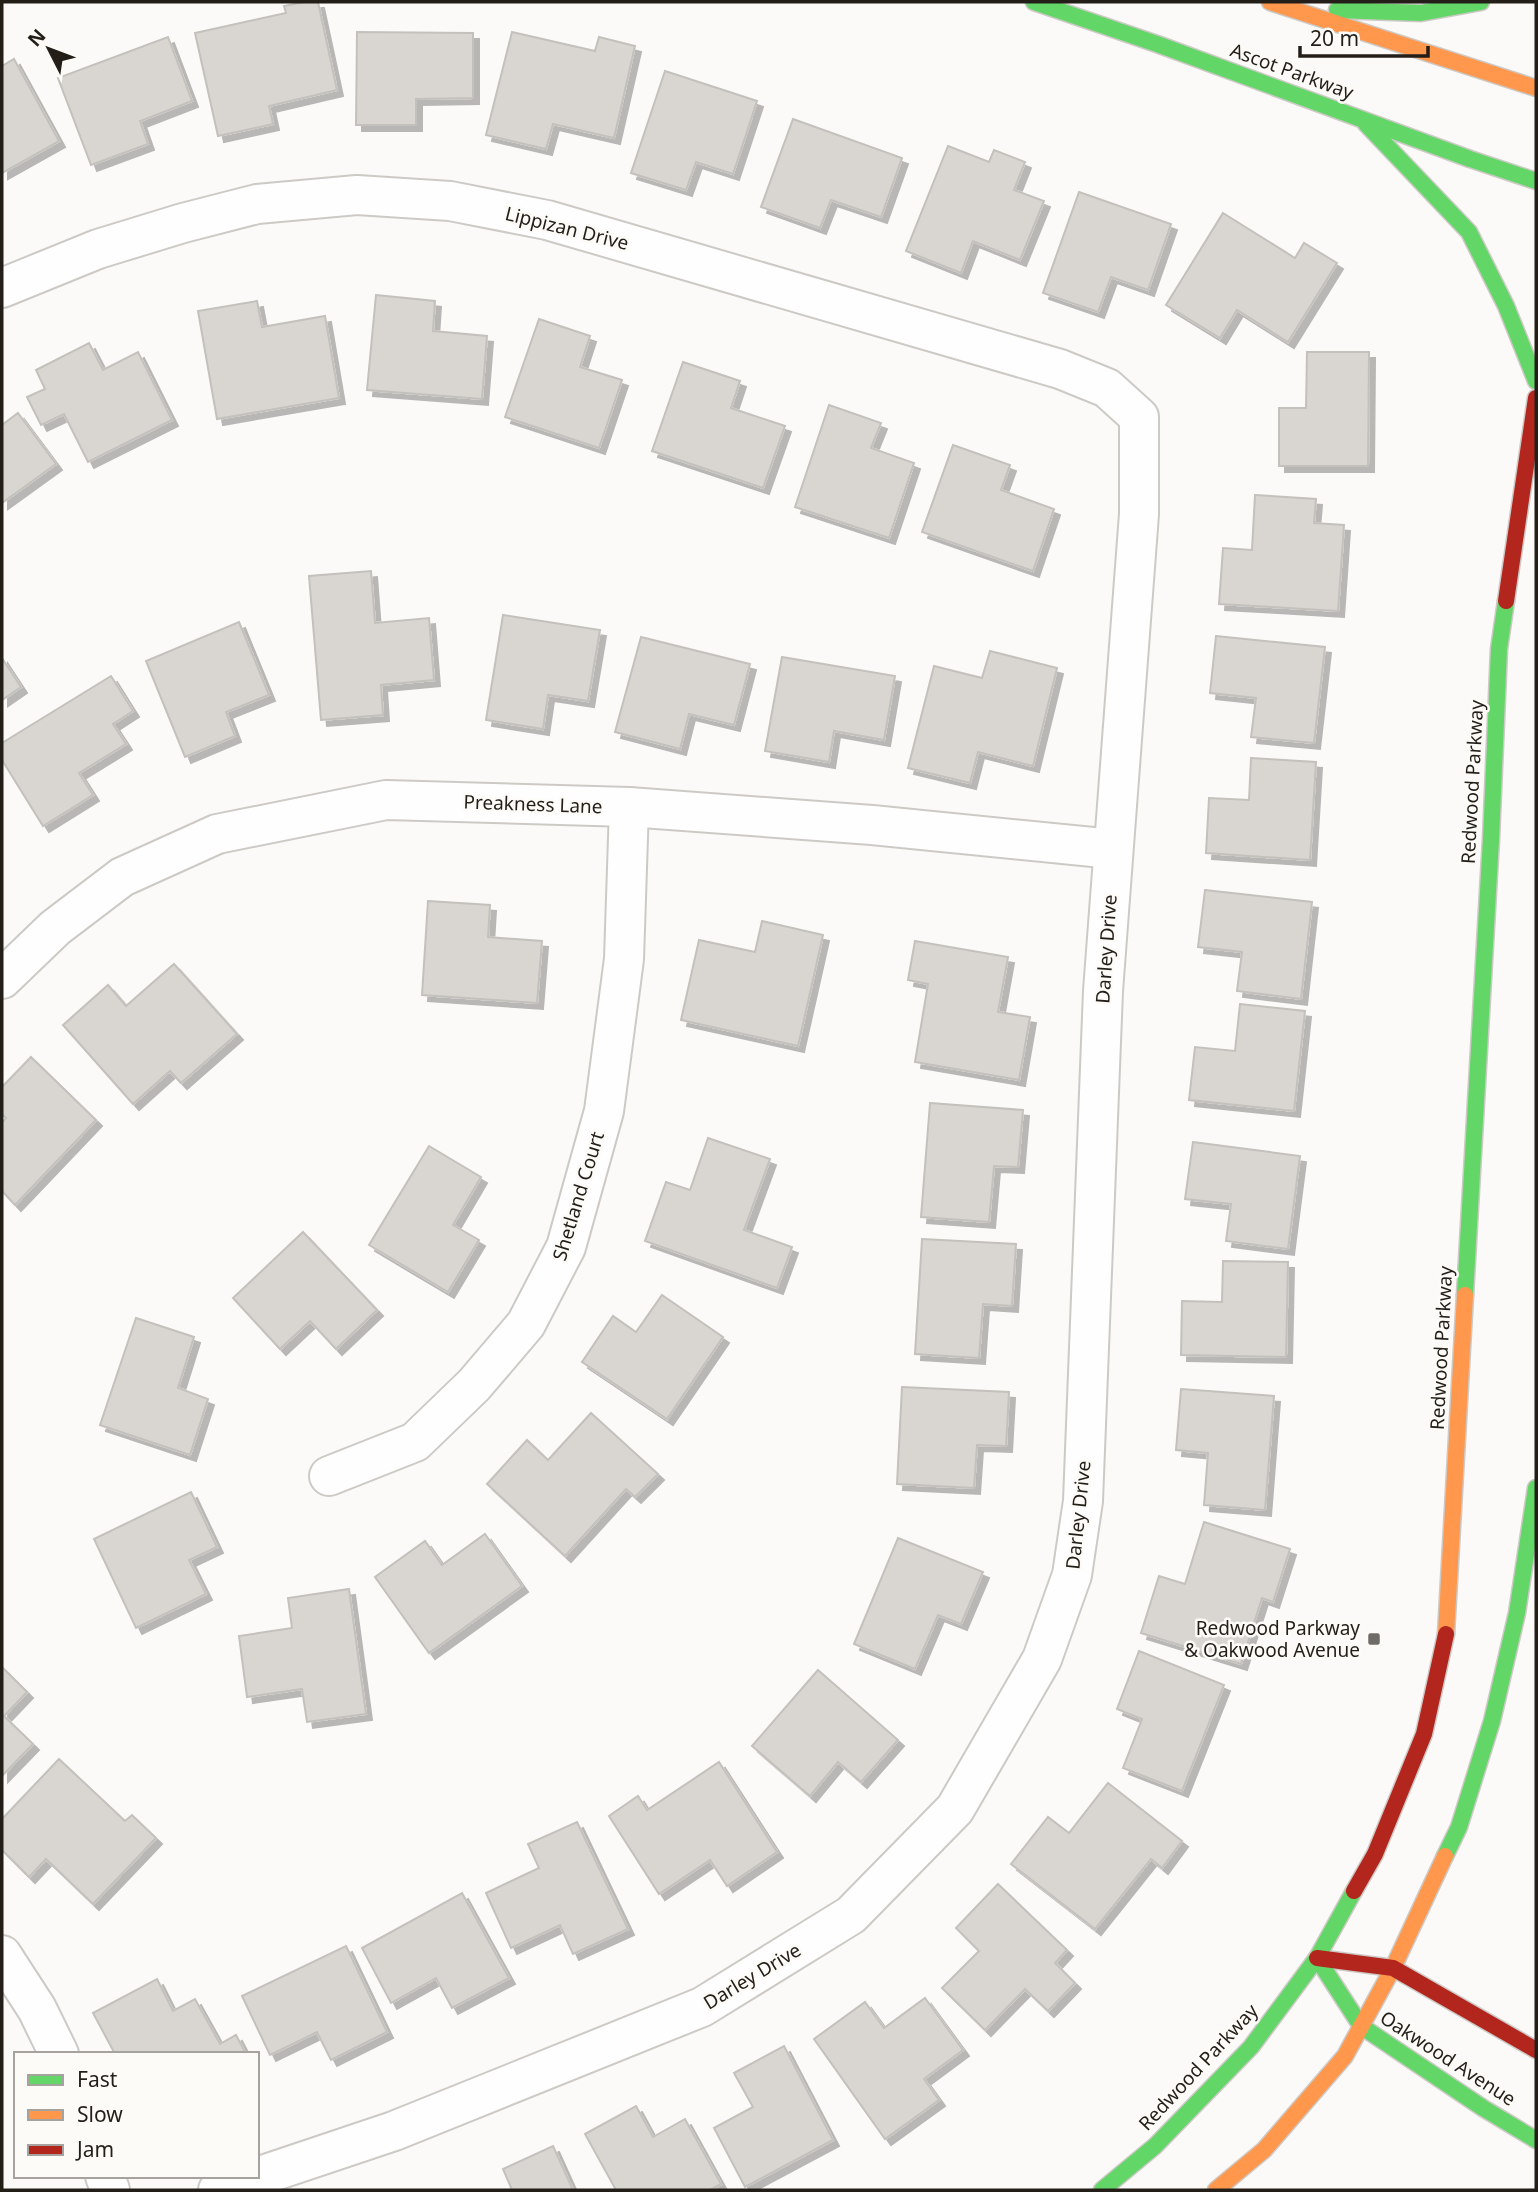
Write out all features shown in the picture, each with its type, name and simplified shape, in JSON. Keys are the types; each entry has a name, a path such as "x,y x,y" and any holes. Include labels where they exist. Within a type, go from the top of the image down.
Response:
{"main road":[{"name":"Ascot Parkway","path":"1034,2 1490,167 1536,181"},
{"path":"1270,2 1536,88"},
{"path":"1289,8 1421,13 1481,2"},
{"path":"1360,118 1469,232 1506,306 1536,381"},
{"name":"Redwood Parkway","path":"1102,2190 1155,2146 1251,2047 1317,1958 1375,1854 1424,1734 1444,1653 1490,853 1499,649 1536,398"},
{"path":"1216,2190 1264,2150 1345,2056 1393,1968 1459,1827 1492,1721 1517,1613 1536,1488"},
{"path":"1317,1958 1393,1968 1474,2012 1536,2050"},
{"name":"Oakwood Avenue","path":"1317,1958 1361,2026 1483,2108 1536,2140"}],"street":[{"name":"Lippizan Drive","path":"2,288 98,249 257,204 357,195 450,201 547,220 1060,369 1107,388 1121,402"},
{"name":"Darley Drive","path":"259,2176 394,2132 702,2007 851,1915 955,1809 1042,1659 1072,1575 1083,1502 1103,991 1139,514 1139,417 1121,402"},
{"name":"Preakness Lane","path":"2,979 55,928 122,877 217,834 386,800 629,807 872,825 1113,849"},
{"name":"Shetland Court","path":"329,1476 415,1442 474,1385 526,1324 566,1247 604,1111 624,960 629,807"},
{"path":"2,1955 37,2009 57,2052"},
{"name":"Darley Drive","path":"218,2190 254,2178"}],"building":[{"path":"318,2 337,90 269,106 273,124 218,136 195,33 286,13 284,6"},
{"path":"357,32 473,33 473,98 416,99 416,125 356,125"},
{"path":"512,32 595,51 599,37 635,46 614,138 553,124 546,149 486,135"},
{"path":"168,37 192,101 140,121 148,144 91,165 58,78"},
{"path":"14,59 59,141 2,173 2,66"},
{"path":"665,71 757,101 733,174 696,162 686,190 631,173"},
{"path":"793,119 902,158 881,217 831,200 820,228 761,207"},
{"path":"948,146 989,162 994,150 1025,162 1014,190 1044,201 1020,260 973,241 961,273 906,251"},
{"path":"1079,192 1171,224 1148,290 1111,277 1098,312 1043,293"},
{"path":"1223,213 1295,258 1304,243 1337,263 1288,342 1237,310 1220,338 1166,305"},
{"path":"376,295 435,301 433,331 487,336 482,399 367,390"},
{"path":"257,301 262,327 325,316 339,398 217,419 198,311"},
{"path":"539,319 590,336 580,367 622,380 599,448 505,417"},
{"path":"89,343 103,370 138,352 172,420 88,462 64,414 41,425 27,397 45,389 36,370"},
{"path":"1307,352 1369,352 1368,466 1279,466 1279,408 1306,408"},
{"path":"683,362 740,381 731,408 785,426 763,488 652,451"},
{"path":"829,405 881,423 871,448 914,463 889,538 795,507"},
{"path":"18,413 56,464 2,503 2,425"},
{"path":"953,445 1010,465 1001,490 1054,509 1033,571 922,532"},
{"path":"1255,495 1316,499 1314,523 1344,525 1338,611 1219,604 1223,548 1252,550"},
{"path":"371,571 375,623 429,618 434,680 381,685 383,715 321,720 309,576"},
{"path":"503,615 600,630 588,701 548,695 543,729 486,720"},
{"path":"239,622 269,695 226,712 235,736 185,757 146,661"},
{"path":"1216,636 1325,647 1314,743 1251,737 1256,698 1210,693"},
{"path":"641,637 750,664 734,725 689,714 680,749 615,732"},
{"path":"990,651 1057,668 1033,766 978,752 970,783 908,768 934,666 982,678"},
{"path":"782,657 895,676 884,740 834,731 829,762 765,751"},
{"path":"2,658 21,687 2,700"},
{"path":"111,676 133,711 113,724 126,744 79,773 93,795 43,826 2,760 2,743"},
{"path":"1251,758 1316,762 1310,860 1206,853 1209,798 1249,800"},
{"path":"1205,890 1312,902 1301,999 1237,991 1242,952 1198,947"},
{"path":"428,901 490,905 488,937 542,941 537,1003 422,995"},
{"path":"762,921 823,935 798,1046 681,1020 699,940 755,952"},
{"path":"915,941 1008,957 998,1012 1030,1017 1019,1080 915,1062 928,984 908,980"},
{"path":"174,964 237,1034 181,1083 170,1071 133,1104 63,1025 108,985 126,1006"},
{"path":"1240,1004 1305,1011 1294,1111 1189,1100 1195,1047 1235,1051"},
{"path":"31,1057 96,1120 15,1205 2,1191 2,1123 6,1118 2,1114 2,1087"},
{"path":"930,1103 1023,1110 1018,1167 994,1166 989,1222 921,1217"},
{"path":"708,1138 770,1159 744,1230 792,1247 777,1288 645,1241 666,1182 690,1190"},
{"path":"1193,1142 1300,1156 1288,1249 1226,1241 1231,1204 1185,1199"},
{"path":"429,1146 481,1177 453,1225 479,1240 448,1292 369,1245"},
{"path":"303,1232 377,1310 336,1349 310,1321 280,1349 233,1298"},
{"path":"922,1239 1016,1244 1012,1306 983,1304 979,1358 915,1354"},
{"path":"1223,1261 1288,1262 1286,1357 1181,1355 1182,1301 1222,1302"},
{"path":"662,1295 723,1337 667,1419 582,1362 613,1316 636,1332"},
{"path":"136,1318 194,1337 178,1388 208,1399 190,1455 100,1425"},
{"path":"902,1387 1009,1392 1006,1446 977,1445 974,1488 897,1484"},
{"path":"1181,1389 1274,1396 1265,1510 1204,1505 1208,1453 1176,1450"},
{"path":"591,1413 658,1474 635,1497 626,1489 565,1556 487,1484 527,1440 548,1460"},
{"path":"191,1492 217,1547 189,1560 206,1594 136,1628 94,1539"},
{"path":"1204,1522 1290,1549 1273,1602 1262,1598 1241,1664 1141,1633 1159,1576 1185,1584"},
{"path":"485,1534 522,1586 429,1653 375,1577 425,1541 442,1565"},
{"path":"898,1538 983,1572 961,1624 938,1615 915,1669 854,1644"},
{"path":"349,1589 366,1714 307,1722 302,1689 247,1697 239,1636 292,1628 288,1598"},
{"path":"1139,1651 1224,1685 1182,1791 1123,1768 1142,1719 1117,1709"},
{"path":"2,1667 27,1692 4,1716 33,1744 2,1776"},
{"path":"818,1670 898,1740 861,1782 838,1762 810,1796 752,1746"},
{"path":"59,1759 125,1821 132,1815 156,1838 93,1904 46,1859 29,1877 2,1850 2,1819"},
{"path":"719,1762 777,1852 727,1886 710,1860 659,1894 609,1816 638,1796 647,1810"},
{"path":"1108,1783 1182,1841 1162,1868 1151,1859 1095,1929 1011,1864 1048,1817 1069,1833"},
{"path":"577,1822 628,1929 573,1954 560,1925 511,1948 486,1893 539,1868 528,1844"},
{"path":"998,1884 1067,1950 1055,1963 1075,1983 1048,2011 1025,1989 985,2030 942,1988 979,1951 956,1928"},
{"path":"462,1893 509,1978 452,2008 436,1978 391,2003 362,1948"},
{"path":"346,1946 387,2032 331,2060 317,2032 270,2055 242,1996"},
{"path":"157,1979 173,2011 195,1999 220,2044 236,2035 245,2052 114,2052 93,2013"},
{"path":"925,1998 963,2050 924,2079 939,2100 885,2139 814,2039 865,2002 884,2028"},
{"path":"784,2046 833,2140 745,2187 714,2128 753,2107 734,2073"},
{"path":"636,2106 653,2137 685,2119 721,2184 710,2190 616,2190 585,2134"},
{"path":"553,2146 573,2190 512,2190 503,2169"}],"traffic: fast":[{"path":"1034,2 1536,181"},
{"path":"1337,10 1421,13 1481,2"},
{"path":"1366,124 1469,232 1506,306 1536,381"},
{"path":"1465,1295 1499,649 1506,601"},
{"path":"1445,1856 1459,1827 1492,1721 1517,1613 1536,1488"},
{"path":"1102,2190 1155,2146 1251,2047 1317,1958 1354,1891"},
{"path":"1317,1958 1361,2026 1483,2108 1536,2140"}],"traffic: slow":[{"path":"1270,2 1536,88"},
{"path":"1446,1634 1465,1295"},
{"path":"1216,2190 1264,2150 1345,2056 1393,1968 1445,1856"}],"traffic: jam":[{"path":"1506,601 1536,398"},
{"path":"1354,1891 1375,1854 1424,1734 1446,1634"},
{"path":"1317,1958 1393,1968 1536,2050"}],"place":[{"name":"Redwood Parkway & Oakwood Avenue","path":"1374,1639"}]}
